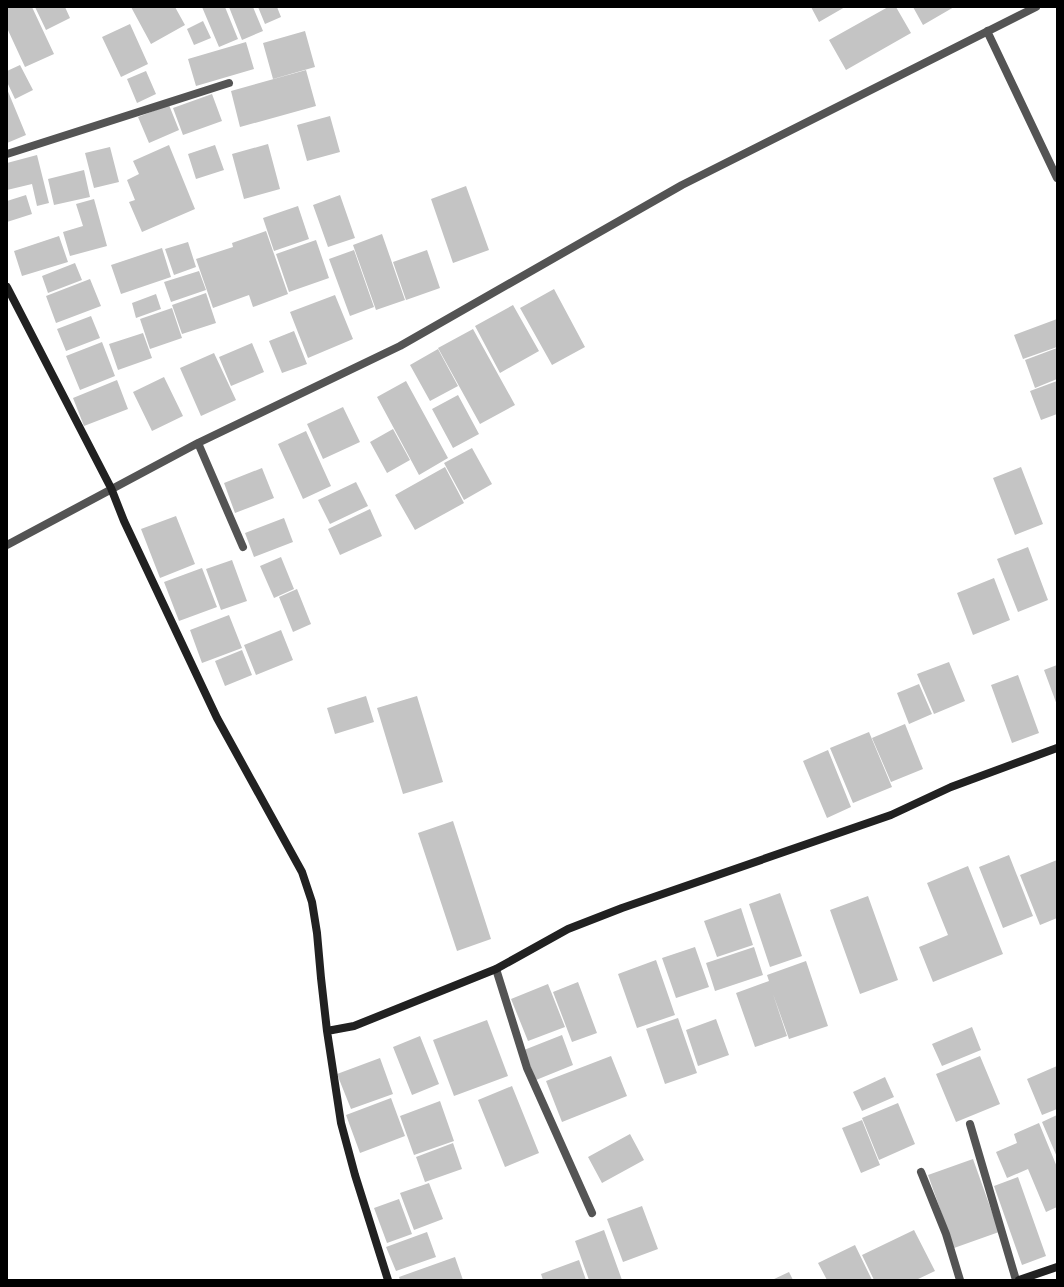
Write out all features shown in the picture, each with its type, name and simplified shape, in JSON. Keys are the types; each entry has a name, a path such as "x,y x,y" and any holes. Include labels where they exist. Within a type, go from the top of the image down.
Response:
{"street":[{"path":"7,544 198,443 400,346 682,185 1036,7"},
{"path":"987,31 1057,178"},
{"path":"7,154 230,83"},
{"path":"7,287 111,488 124,521 217,718 302,872 312,902 317,933 320,978 341,1123 355,1175 388,1280"},
{"path":"198,443 243,547"},
{"path":"327,1031 354,1026 496,969 568,928 891,815 951,787 1057,748"},
{"path":"496,969 527,1068 592,1213"},
{"path":"970,1124 1018,1280 1057,1267"},
{"path":"921,1172 946,1234 960,1280"}],"building":[{"path":"7,7 32,7 54,54 25,67 7,28"},
{"path":"35,7 65,7 70,18 46,30"},
{"path":"131,7 175,7 185,25 151,44"},
{"path":"202,7 225,7 238,39 219,47"},
{"path":"229,7 253,7 263,31 242,40"},
{"path":"258,7 277,7 281,17 265,24"},
{"path":"811,7 845,7 819,22"},
{"path":"888,7 896,7 911,33 846,70 829,40"},
{"path":"913,7 954,7 923,25"},
{"path":"203,21 211,38 194,45 187,29"},
{"path":"130,24 148,64 121,77 102,37"},
{"path":"305,31 315,67 273,79 263,43"},
{"path":"246,42 254,69 196,86 188,59"},
{"path":"20,65 33,90 15,99 7,82 7,71"},
{"path":"306,70 316,106 240,127 231,91"},
{"path":"146,71 156,94 137,103 127,79"},
{"path":"7,89 26,135 7,143"},
{"path":"212,94 222,121 183,135 173,108"},
{"path":"169,105 179,130 149,143 138,117"},
{"path":"330,116 340,152 307,161 297,125"},
{"path":"268,144 280,189 244,199 232,154"},
{"path":"169,145 195,209 142,232 129,202 135,200 127,180 139,174 133,161"},
{"path":"215,145 224,170 196,179 188,154"},
{"path":"110,147 119,182 94,188 85,153"},
{"path":"37,155 49,203 37,206 32,184 7,190 7,163"},
{"path":"84,170 90,197 54,205 48,179"},
{"path":"466,186 489,250 453,263 431,199"},
{"path":"26,195 32,214 7,222 7,201"},
{"path":"340,195 355,238 328,247 313,205"},
{"path":"94,199 107,246 70,256 63,232 83,226 76,204"},
{"path":"298,206 309,239 274,251 263,218"},
{"path":"266,231 288,294 253,307 249,295 213,308 196,259 233,247 232,243"},
{"path":"382,234 405,300 376,310 353,245"},
{"path":"59,236 68,262 22,276 14,251"},
{"path":"316,240 329,278 289,292 276,254"},
{"path":"188,242 196,267 174,275 165,249"},
{"path":"162,248 171,277 121,294 111,265"},
{"path":"354,250 374,307 350,316 329,259"},
{"path":"427,250 440,288 406,300 393,262"},
{"path":"75,263 82,280 48,293 42,276"},
{"path":"199,271 206,290 171,302 164,282"},
{"path":"90,279 101,306 56,323 46,296"},
{"path":"554,289 585,347 552,365 520,308"},
{"path":"206,293 216,323 182,334 172,305"},
{"path":"156,294 161,309 136,318 132,303"},
{"path":"335,295 353,339 308,358 290,312"},
{"path":"513,305 539,351 500,373 475,326"},
{"path":"172,308 182,338 150,349 140,319"},
{"path":"91,316 100,338 66,351 57,329"},
{"path":"1057,319 1057,347 1023,359 1014,335"},
{"path":"473,329 515,405 480,424 438,348"},
{"path":"294,331 307,364 282,373 269,341"},
{"path":"143,333 152,358 118,370 109,344"},
{"path":"102,342 115,376 80,390 66,356"},
{"path":"252,343 264,372 231,386 219,357"},
{"path":"1057,348 1057,379 1035,388 1025,360"},
{"path":"438,349 458,386 430,401 410,365"},
{"path":"214,353 236,400 201,416 180,368"},
{"path":"164,377 183,416 152,431 133,392"},
{"path":"117,380 128,409 84,426 73,398"},
{"path":"406,381 448,458 419,475 377,397"},
{"path":"1057,381 1057,414 1041,420 1030,391"},
{"path":"458,395 479,434 453,448 432,409"},
{"path":"343,407 360,442 323,459 307,424"},
{"path":"393,429 410,460 387,473 370,442"},
{"path":"306,431 331,486 303,499 278,444"},
{"path":"472,448 492,484 464,500 444,463"},
{"path":"445,467 464,503 415,530 395,495"},
{"path":"1021,467 1043,524 1015,535 993,478"},
{"path":"262,468 274,498 235,513 224,483"},
{"path":"356,482 368,506 330,524 318,500"},
{"path":"370,509 382,536 340,555 328,529"},
{"path":"176,516 195,564 160,578 141,529"},
{"path":"284,518 293,542 254,557 245,533"},
{"path":"1028,547 1048,600 1018,612 997,559"},
{"path":"281,557 294,589 274,598 260,566"},
{"path":"232,560 247,601 221,610 206,569"},
{"path":"202,568 217,607 179,621 164,582"},
{"path":"994,578 1010,620 973,635 957,593"},
{"path":"297,589 311,624 293,632 279,597"},
{"path":"229,615 242,648 202,663 190,630"},
{"path":"281,630 293,660 256,675 244,645"},
{"path":"242,650 252,675 225,686 215,661"},
{"path":"949,662 965,701 934,714 917,674"},
{"path":"1057,665 1057,705 1044,670"},
{"path":"1018,675 1039,733 1012,743 991,685"},
{"path":"919,684 932,714 909,724 897,693"},
{"path":"366,696 374,722 335,734 327,708"},
{"path":"417,696 443,782 403,794 377,708"},
{"path":"905,724 923,769 891,782 872,738"},
{"path":"869,732 892,787 853,803 830,748"},
{"path":"828,750 851,807 827,818 803,761"},
{"path":"453,821 491,939 457,951 418,833"},
{"path":"1009,855 1033,916 1003,928 979,867"},
{"path":"1057,860 1057,918 1040,925 1020,875"},
{"path":"968,866 1003,954 933,982 919,947 948,935 927,883"},
{"path":"780,893 802,956 770,967 749,904"},
{"path":"868,896 898,980 860,994 830,910"},
{"path":"741,908 753,945 717,957 704,921"},
{"path":"695,947 709,987 676,998 662,958"},
{"path":"754,947 763,975 715,991 706,963"},
{"path":"656,960 675,1015 637,1028 618,974"},
{"path":"806,961 828,1026 789,1039 773,994 787,1036 755,1047 736,993 769,981 767,975"},
{"path":"578,982 597,1033 572,1042 553,992"},
{"path":"548,984 565,1027 528,1041 511,999"},
{"path":"678,1018 697,1073 665,1084 646,1029"},
{"path":"716,1019 729,1055 698,1066 686,1030"},
{"path":"487,1020 508,1076 454,1096 433,1040"},
{"path":"972,1027 981,1050 942,1066 932,1044"},
{"path":"562,1035 573,1065 536,1080 524,1050"},
{"path":"420,1036 439,1084 412,1095 393,1047"},
{"path":"611,1056 627,1096 562,1122 546,1081"},
{"path":"980,1056 1000,1104 956,1122 936,1074"},
{"path":"380,1058 393,1094 351,1109 337,1074"},
{"path":"1057,1066 1057,1109 1042,1115 1027,1079"},
{"path":"885,1077 894,1097 862,1111 853,1092"},
{"path":"512,1086 539,1153 505,1167 478,1100"},
{"path":"391,1098 405,1136 360,1153 346,1115"},
{"path":"440,1101 454,1141 414,1155 400,1116"},
{"path":"898,1103 915,1144 879,1160 862,1118"},
{"path":"1057,1115 1057,1157 1042,1122"},
{"path":"862,1120 880,1165 861,1173 842,1128"},
{"path":"1039,1123 1057,1167 1057,1207 1046,1212 1028,1169 1007,1178 996,1152 1017,1143 1014,1134"},
{"path":"630,1134 644,1160 602,1183 588,1157"},
{"path":"453,1143 462,1169 425,1182 416,1157"},
{"path":"973,1159 999,1232 954,1248 928,1175"},
{"path":"1018,1177 1046,1256 1022,1265 994,1186"},
{"path":"429,1183 443,1219 414,1230 400,1193"},
{"path":"399,1199 412,1234 387,1243 374,1208"},
{"path":"642,1206 658,1249 623,1262 607,1219"},
{"path":"604,1230 622,1280 589,1280 575,1241"},
{"path":"914,1230 935,1271 916,1280 874,1280 862,1255"},
{"path":"427,1232 436,1257 396,1271 386,1247"},
{"path":"855,1245 872,1280 827,1280 818,1263"},
{"path":"455,1257 463,1280 400,1280 399,1277"},
{"path":"579,1260 586,1280 543,1280 541,1274"},
{"path":"789,1272 793,1280 772,1280"}]}
